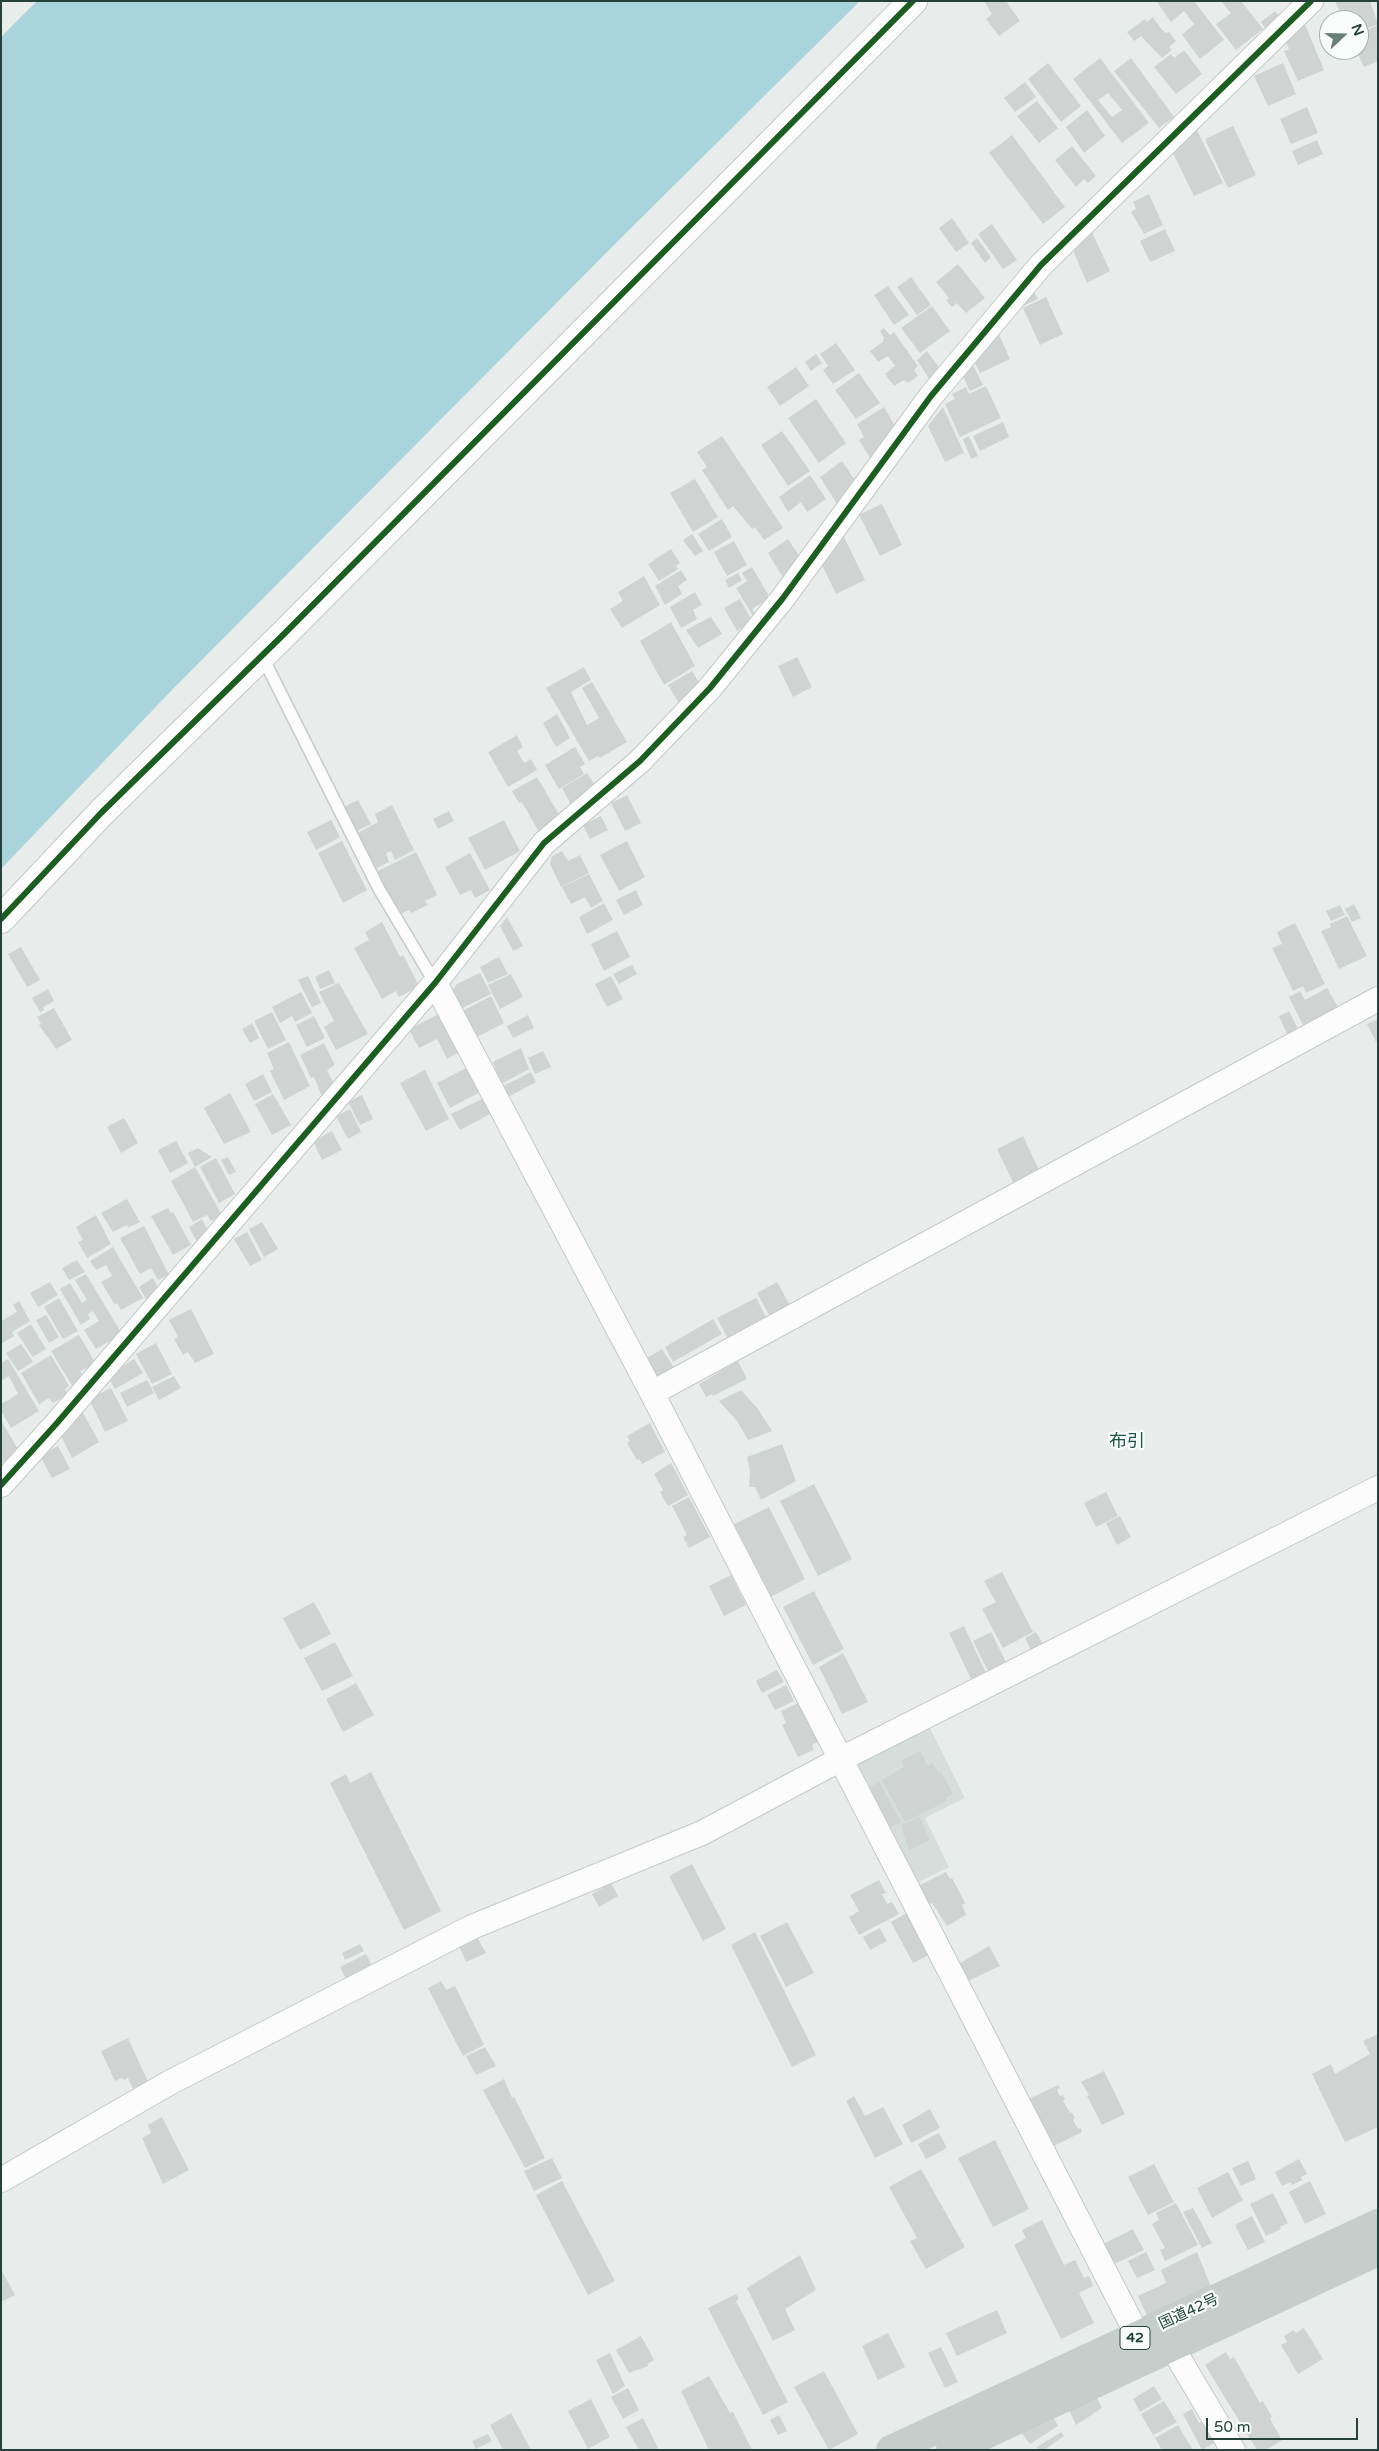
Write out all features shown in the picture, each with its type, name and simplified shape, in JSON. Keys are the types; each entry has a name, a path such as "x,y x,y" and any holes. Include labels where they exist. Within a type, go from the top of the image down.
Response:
{"highway":[{"name":"国道42号","path":"891,2450 1378,2224"},
{"name":"国道42号","path":"951,2450 1378,2251"}],"street":[{"path":"1,919 102,812 262,656 913,1"},
{"path":"1,1485 57,1423 435,983 544,843 640,761 710,688 783,598 931,396 1041,265 1311,1"},
{"path":"435,983 652,1393 1138,2336"},
{"path":"652,1393 1378,999"},
{"path":"1,2180 169,2083 472,1927 702,1833 841,1759 1378,1488"},
{"path":"1172,2346 1233,2450"}],"lane":[{"path":"262,656 379,889 435,983"}],"shaded area":[{"path":"928,1724 965,1798 925,1818 949,1867 909,1887 847,1764"}],"water":[{"path":"37,1 860,1 623,236 170,692 1,869 1,37"}],"building":[{"path":"984,1 1006,1 1020,21 999,36 986,19 992,14"},
{"path":"1156,1 1194,1 1224,40 1200,59 1182,35 1194,24 1184,11 1171,22"},
{"path":"1221,1 1241,1 1263,29 1236,50 1216,24 1231,13"},
{"path":"1335,1 1370,1 1378,24 1369,28 1369,10 1339,10"},
{"path":"1275,11 1280,17 1266,29 1261,22"},
{"path":"1153,17 1162,30 1166,33 1169,32 1176,41 1169,47 1172,50 1162,58 1141,36 1134,41 1127,32 1145,19 1147,22"},
{"path":"1304,22 1324,70 1298,81 1284,51 1289,49 1284,37"},
{"path":"1378,25 1378,61 1364,67 1361,60 1369,60 1369,29"},
{"path":"1184,50 1202,74 1176,94 1154,67 1171,54 1174,58"},
{"path":"1100,58 1149,123 1122,143 1073,79","holes":["1108,93 1122,110 1112,117 1098,100"]},
{"path":"1131,58 1174,117 1159,128 1114,71"},
{"path":"1048,63 1081,106 1061,122 1028,79"},
{"path":"1283,63 1296,94 1268,106 1254,76"},
{"path":"1025,82 1036,97 1015,112 1004,98"},
{"path":"1037,101 1058,128 1039,143 1017,116"},
{"path":"1307,107 1318,133 1291,144 1280,119"},
{"path":"1087,110 1105,136 1084,153 1066,127"},
{"path":"1194,124 1223,183 1194,196 1170,147"},
{"path":"1233,126 1256,175 1228,188 1205,139"},
{"path":"1012,135 1065,207 1043,224 989,153"},
{"path":"1317,140 1323,154 1298,165 1292,151"},
{"path":"1072,146 1096,176 1088,183 1084,179 1076,187 1055,160"},
{"path":"1149,194 1163,225 1144,234 1131,212 1136,209 1133,202"},
{"path":"952,218 969,243 956,252 939,228"},
{"path":"992,224 1017,260 1003,269 978,234"},
{"path":"1090,228 1110,271 1087,283 1072,248"},
{"path":"1165,229 1175,251 1150,262 1140,241"},
{"path":"977,238 991,257 985,263 971,243"},
{"path":"958,264 985,298 966,313 957,303 952,307 946,300 949,298 936,282"},
{"path":"911,277 931,305 917,315 897,287"},
{"path":"888,286 909,315 894,325 874,295"},
{"path":"1033,290 1038,299 1023,306 1022,303"},
{"path":"1046,297 1063,334 1040,345 1023,308"},
{"path":"932,306 950,331 920,353 901,328"},
{"path":"884,328 890,335 894,332 918,366 914,370 918,376 908,383 904,380 894,386 885,374 895,366 888,356 878,362 870,351 883,342 884,338 880,331"},
{"path":"997,330 1010,359 980,373 972,358"},
{"path":"836,343 855,370 833,384 823,370 828,366 820,354"},
{"path":"927,351 944,374 934,386 917,360"},
{"path":"816,354 822,363 811,371 805,362"},
{"path":"972,363 983,385 970,391 963,376"},
{"path":"796,367 809,386 780,406 767,387"},
{"path":"859,373 880,403 856,419 835,390"},
{"path":"986,386 1001,418 960,437 945,404 955,399 952,394 966,387 969,394"},
{"path":"816,399 846,443 819,463 788,418"},
{"path":"884,407 899,433 870,458 859,440 864,437 857,424"},
{"path":"943,407 964,453 945,462 928,426"},
{"path":"1003,422 1009,437 980,451 973,436"},
{"path":"782,431 810,471 788,486 761,445"},
{"path":"722,436 783,528 764,540 755,527 752,529 733,506 728,510 702,470 707,467 697,452"},
{"path":"969,436 978,456 971,459 963,439"},
{"path":"842,461 860,488 837,504 820,477"},
{"path":"810,475 826,499 807,512 801,502 788,512 779,497"},
{"path":"695,479 718,517 693,532 670,493"},
{"path":"882,504 902,545 880,556 859,515"},
{"path":"722,519 732,537 709,551 698,534"},
{"path":"692,534 703,551 695,556 683,540"},
{"path":"843,535 865,580 836,594 821,563"},
{"path":"788,539 801,559 784,579 768,553"},
{"path":"734,541 747,565 727,576 714,552"},
{"path":"671,549 680,563 676,566 678,569 659,581 648,564"},
{"path":"752,567 770,598 752,609 756,615 753,616 736,588 747,581 742,573"},
{"path":"681,570 687,580 678,586 682,594 665,605 655,586"},
{"path":"738,573 742,580 729,588 725,580"},
{"path":"644,576 660,605 622,628 610,609 623,601 618,592"},
{"path":"695,592 702,605 693,610 697,619 681,628 670,607"},
{"path":"740,599 752,621 737,631 724,608"},
{"path":"711,617 722,634 698,648 686,630"},
{"path":"671,622 695,666 664,685 640,641"},
{"path":"797,657 812,687 793,697 778,666"},
{"path":"584,667 591,680 571,692 587,725 599,718 582,688 592,682 627,742 600,758 598,756 589,761 546,688"},
{"path":"692,671 700,684 691,690 692,692 680,705 668,685"},
{"path":"557,714 570,738 556,747 543,723"},
{"path":"517,735 523,747 517,751 524,763 531,759 537,770 508,787 488,752"},
{"path":"575,747 585,764 580,767 584,774 559,789 545,765"},
{"path":"587,773 597,789 571,805 562,788"},
{"path":"537,777 561,818 539,832 522,802 519,803 512,791"},
{"path":"627,795 641,823 625,831 611,803"},
{"path":"358,800 371,824 353,833 339,809"},
{"path":"392,805 414,850 395,860 391,851 386,853 389,862 373,870 354,835 378,822 375,814"},
{"path":"449,811 454,821 438,829 433,819"},
{"path":"601,816 608,830 590,839 583,825"},
{"path":"331,820 340,837 316,850 307,832"},
{"path":"504,820 520,851 485,870 468,838"},
{"path":"342,841 367,890 343,903 318,853"},
{"path":"627,841 645,877 619,891 600,855"},
{"path":"562,851 568,861 580,855 589,873 561,887 550,864 552,856"},
{"path":"416,852 437,895 425,901 428,905 411,913 409,910 396,916 374,873"},
{"path":"470,853 490,890 475,898 471,890 460,895 445,867"},
{"path":"589,874 603,901 591,908 585,897 571,904 562,887"},
{"path":"636,890 643,905 624,915 616,900"},
{"path":"604,903 613,920 587,934 579,917"},
{"path":"1354,904 1361,918 1352,922 1345,909"},
{"path":"1340,905 1345,915 1331,921 1326,911"},
{"path":"1347,916 1367,956 1339,969 1321,931 1331,927 1330,924"},
{"path":"507,917 523,946 513,951 500,926"},
{"path":"382,922 400,957 403,955 419,986 399,997 396,991 382,999 354,948 369,940 365,932"},
{"path":"1295,923 1325,984 1306,993 1303,986 1293,991 1272,948 1282,944 1277,932"},
{"path":"617,931 630,957 604,971 591,944"},
{"path":"21,947 40,980 27,987 8,954"},
{"path":"499,957 508,974 488,983 480,967"},
{"path":"632,965 637,974 619,984 613,974"},
{"path":"329,970 335,983 320,989 315,977"},
{"path":"480,973 491,994 458,1010 450,994 457,984"},
{"path":"511,974 523,997 500,1009 488,985"},
{"path":"308,976 321,1003 312,1007 298,980"},
{"path":"611,976 623,999 607,1007 595,984"},
{"path":"339,983 368,1034 336,1050 324,1027 334,1021 319,992"},
{"path":"1327,988 1338,1007 1303,1025 1289,997 1300,991 1305,1000"},
{"path":"48,989 54,1001 43,1007 44,1010 40,1012 32,998"},
{"path":"301,992 312,1013 295,1022 292,1016 280,1023 272,1007"},
{"path":"491,996 504,1023 471,1040 457,1014"},
{"path":"54,1008 72,1040 56,1049 39,1025 41,1024 37,1017"},
{"path":"1289,1011 1298,1029 1287,1034 1279,1016"},
{"path":"272,1012 286,1040 268,1049 254,1021"},
{"path":"441,1013 461,1051 447,1059 437,1039 419,1048 409,1029"},
{"path":"528,1015 534,1028 513,1038 507,1026"},
{"path":"314,1016 325,1038 307,1047 296,1025"},
{"path":"1378,1019 1378,1041 1376,1042 1367,1024"},
{"path":"252,1023 259,1038 250,1043 242,1029"},
{"path":"289,1042 310,1086 284,1100 270,1071 274,1069 267,1053"},
{"path":"324,1043 335,1065 327,1070 335,1086 323,1099 314,1077 311,1078 300,1055"},
{"path":"521,1048 529,1069 501,1084 493,1062"},
{"path":"543,1051 551,1067 535,1074 528,1058"},
{"path":"470,1066 482,1091 450,1108 437,1083"},
{"path":"425,1070 449,1119 426,1131 400,1083"},
{"path":"531,1072 536,1082 508,1097 503,1086"},
{"path":"263,1074 272,1092 254,1101 245,1084"},
{"path":"230,1093 251,1132 224,1144 204,1108"},
{"path":"273,1094 291,1125 272,1135 255,1104"},
{"path":"362,1095 373,1119 360,1125 348,1102"},
{"path":"484,1098 492,1113 460,1130 451,1114"},
{"path":"350,1109 361,1132 348,1139 336,1116"},
{"path":"124,1118 138,1143 121,1153 107,1127"},
{"path":"332,1131 342,1150 322,1160 313,1141"},
{"path":"1023,1136 1040,1172 1014,1184 997,1149"},
{"path":"176,1141 188,1163 170,1173 158,1150"},
{"path":"198,1148 212,1157 195,1167 188,1153"},
{"path":"228,1157 236,1172 229,1175 221,1160"},
{"path":"216,1158 235,1194 219,1203 200,1167"},
{"path":"195,1167 222,1215 211,1221 207,1215 193,1222 171,1181"},
{"path":"127,1199 140,1222 128,1228 127,1225 113,1232 101,1213"},
{"path":"168,1208 171,1213 173,1212 191,1245 173,1255 151,1216"},
{"path":"96,1215 111,1244 87,1258 78,1242 83,1240 76,1227"},
{"path":"202,1219 210,1235 197,1242 189,1227"},
{"path":"262,1222 278,1249 264,1257 249,1229"},
{"path":"144,1226 169,1275 158,1280 151,1268 140,1274 120,1238"},
{"path":"247,1232 262,1260 250,1266 234,1239"},
{"path":"113,1247 143,1298 121,1310 117,1303 115,1305 101,1282 112,1276 106,1265 96,1270 90,1261"},
{"path":"77,1260 85,1272 69,1280 62,1268"},
{"path":"86,1274 122,1334 96,1349 84,1330 99,1321 93,1311 88,1314 90,1319 81,1325 60,1289 70,1283 82,1303 87,1300 75,1280"},
{"path":"153,1278 164,1297 150,1306 139,1287"},
{"path":"50,1282 58,1295 38,1307 30,1293"},
{"path":"777,1282 792,1309 772,1320 757,1293"},
{"path":"59,1298 78,1331 63,1339 44,1307"},
{"path":"756,1298 766,1317 746,1327 750,1336 732,1346 717,1318"},
{"path":"19,1301 30,1321 12,1332 14,1336 1,1344 1,1321 17,1312 13,1305"},
{"path":"191,1309 214,1354 195,1363 188,1352 183,1355 174,1339 178,1337 169,1320"},
{"path":"46,1315 59,1337 49,1343 36,1320"},
{"path":"713,1319 722,1334 673,1362 665,1347"},
{"path":"31,1324 46,1349 33,1357 17,1333"},
{"path":"79,1335 96,1364 80,1371 85,1380 73,1387 51,1351"},
{"path":"156,1343 172,1374 152,1384 136,1354"},
{"path":"21,1344 33,1362 18,1371 6,1353"},
{"path":"662,1349 676,1371 653,1384 640,1362"},
{"path":"51,1355 69,1386 65,1389 68,1394 53,1403 49,1398 39,1404 21,1373"},
{"path":"8,1359 39,1411 11,1428 1,1411 1,1404 18,1394 9,1376 1,1381 1,1363"},
{"path":"134,1359 143,1373 115,1389 107,1376"},
{"path":"738,1361 747,1379 713,1396 712,1394 706,1397 699,1384"},
{"path":"174,1376 181,1388 159,1400 152,1387"},
{"path":"147,1380 154,1393 127,1407 120,1393"},
{"path":"111,1388 128,1421 105,1432 89,1399"},
{"path":"741,1390 758,1409 772,1431 748,1440 737,1421 719,1401"},
{"path":"82,1411 99,1442 72,1458 59,1432"},
{"path":"1,1420 19,1451 1,1464"},
{"path":"650,1423 665,1452 642,1464 639,1459 637,1460 627,1443 630,1441 627,1436"},
{"path":"782,1444 796,1481 761,1500 755,1487 749,1487 750,1472 747,1457"},
{"path":"58,1446 70,1469 52,1478 40,1456"},
{"path":"671,1463 688,1495 668,1506 660,1492 663,1490 654,1474"},
{"path":"814,1484 852,1559 818,1576 780,1501"},
{"path":"1106,1492 1118,1516 1096,1527 1084,1503"},
{"path":"689,1497 710,1537 689,1548 683,1537 687,1535 672,1506"},
{"path":"769,1507 805,1579 771,1597 734,1524"},
{"path":"1120,1516 1131,1537 1117,1545 1106,1523"},
{"path":"1002,1572 1033,1632 1003,1648 982,1609 996,1602 984,1581"},
{"path":"731,1575 746,1605 724,1616 709,1586"},
{"path":"814,1591 844,1649 813,1665 783,1607"},
{"path":"314,1602 331,1634 300,1650 283,1618"},
{"path":"964,1626 987,1675 973,1683 949,1633"},
{"path":"991,1632 1007,1664 989,1673 973,1641"},
{"path":"1036,1632 1046,1650 1034,1656 1025,1638"},
{"path":"335,1642 353,1676 322,1691 304,1658"},
{"path":"843,1653 868,1702 842,1714 819,1667"},
{"path":"777,1670 784,1682 762,1693 756,1681"},
{"path":"356,1683 374,1715 343,1732 326,1699"},
{"path":"786,1685 794,1701 775,1710 767,1695"},
{"path":"798,1703 818,1742 812,1745 814,1750 798,1757 782,1725 786,1723 781,1711"},
{"path":"920,1751 928,1766 933,1763 938,1773 941,1772 953,1794 945,1798 947,1801 905,1822 882,1780 904,1767 901,1761"},
{"path":"371,1772 441,1911 404,1930 330,1783 346,1774 350,1783"},
{"path":"879,1782 901,1822 881,1833 859,1793"},
{"path":"919,1816 930,1840 909,1850 901,1825"},
{"path":"692,1864 726,1929 703,1941 669,1876"},
{"path":"946,1872 950,1879 952,1878 965,1903 962,1905 966,1915 947,1926 932,1903 926,1907 916,1887"},
{"path":"879,1880 886,1893 882,1894 887,1904 892,1902 899,1914 859,1935 849,1917 859,1911 850,1895"},
{"path":"611,1883 618,1896 599,1907 592,1894"},
{"path":"907,1913 929,1955 913,1963 891,1922"},
{"path":"787,1922 814,1973 786,1987 760,1936"},
{"path":"880,1928 887,1941 870,1950 863,1937"},
{"path":"755,1932 816,2055 792,2067 731,1945"},
{"path":"477,1937 486,1953 466,1962 459,1946"},
{"path":"360,1944 364,1951 345,1960 342,1953"},
{"path":"989,1946 1000,1966 961,1984 952,1968"},
{"path":"366,1954 372,1966 346,1979 340,1967"},
{"path":"441,1981 446,1990 455,1986 484,2045 463,2056 428,1988"},
{"path":"1378,2034 1378,2127 1345,2142 1312,2074 1331,2064 1335,2074 1370,2054 1363,2041"},
{"path":"128,2038 150,2086 135,2093 128,2078 115,2081 101,2051"},
{"path":"485,2047 496,2066 476,2075 466,2056"},
{"path":"1104,2071 1125,2114 1102,2125 1081,2082"},
{"path":"504,2079 512,2098 514,2097 545,2158 525,2168 483,2090"},
{"path":"1058,2085 1060,2088 1057,2090 1060,2096 1063,2095 1065,2099 1063,2101 1070,2113 1072,2112 1075,2118 1073,2120 1078,2129 1081,2128 1082,2132 1052,2147 1027,2100"},
{"path":"854,2096 865,2116 883,2107 903,2144 875,2158 846,2101"},
{"path":"930,2109 940,2128 911,2143 902,2125"},
{"path":"162,2117 189,2170 163,2184 142,2138 151,2133 148,2125"},
{"path":"939,2133 947,2148 926,2159 918,2144"},
{"path":"995,2140 1029,2209 993,2227 958,2158"},
{"path":"552,2158 562,2178 534,2191 524,2171"},
{"path":"1299,2159 1307,2174 1301,2177 1302,2180 1292,2185 1291,2182 1282,2186 1275,2172"},
{"path":"1248,2161 1256,2179 1241,2186 1232,2168"},
{"path":"1154,2164 1174,2202 1148,2215 1128,2177"},
{"path":"921,2169 965,2247 926,2269 910,2241 917,2238 889,2187"},
{"path":"1228,2172 1243,2200 1212,2218 1197,2188"},
{"path":"562,2181 615,2281 588,2295 536,2195"},
{"path":"1310,2181 1326,2214 1305,2224 1289,2192"},
{"path":"1273,2193 1288,2223 1280,2227 1281,2229 1266,2236 1250,2204"},
{"path":"1176,2203 1198,2245 1165,2261 1160,2250 1165,2248 1152,2224 1159,2220 1156,2213"},
{"path":"1193,2208 1212,2243 1202,2248 1183,2212"},
{"path":"1252,2216 1265,2242 1248,2250 1235,2225"},
{"path":"1042,2220 1064,2265 1075,2260 1084,2278 1089,2276 1093,2286 1079,2293 1094,2323 1061,2339 1014,2245 1026,2238 1022,2230"},
{"path":"1133,2229 1144,2250 1110,2266 1101,2245"},
{"path":"1146,2252 1155,2270 1137,2278 1128,2261"},
{"path":"1197,2252 1211,2287 1147,2316 1138,2296 1166,2283 1161,2270"},
{"path":"800,2255 816,2290 785,2309 795,2330 773,2341 747,2288"},
{"path":"1,2269 15,2295 1,2302"},
{"path":"736,2294 739,2299 736,2301 788,2402 763,2415 708,2308"},
{"path":"997,2310 1007,2333 957,2356 946,2333"},
{"path":"1304,2328 1323,2359 1298,2374 1281,2345 1287,2342 1284,2336 1294,2330 1296,2333"},
{"path":"888,2333 905,2367 878,2380 862,2346"},
{"path":"641,2336 654,2360 647,2364 648,2366 629,2373 616,2350"},
{"path":"941,2347 958,2382 945,2388 928,2353"},
{"path":"1226,2352 1230,2359 1234,2357 1260,2403 1263,2401 1272,2417 1270,2419 1282,2440 1266,2450 1257,2450 1205,2365"},
{"path":"610,2353 625,2386 613,2394 596,2360"},
{"path":"824,2371 858,2434 829,2450 794,2387"},
{"path":"709,2376 730,2413 733,2412 752,2450 709,2450 681,2391"},
{"path":"1154,2386 1162,2399 1140,2412 1133,2399"},
{"path":"628,2388 639,2410 623,2419 611,2397"},
{"path":"1097,2398 1102,2408 1076,2425 1069,2410"},
{"path":"591,2399 610,2437 588,2449 568,2411"},
{"path":"1164,2401 1177,2422 1153,2435 1141,2414"},
{"path":"1192,2409 1199,2423 1203,2421 1214,2443 1202,2450 1183,2414"},
{"path":"511,2413 531,2450 503,2450 490,2425"},
{"path":"779,2415 787,2431 778,2435 770,2420"},
{"path":"1052,2415 1058,2426 1030,2444 1021,2432 1027,2428 1028,2431"},
{"path":"643,2418 659,2450 639,2450 626,2427"},
{"path":"1178,2425 1193,2450 1162,2450 1155,2438"},
{"path":"1061,2432 1064,2436 1044,2450 1039,2450 1037,2447"},
{"path":"488,2434 492,2441 476,2449 472,2441"}],"cycle path":[{"path":"1,919 102,812 283,635 913,1"},
{"path":"1,1485 57,1423 435,983 544,843 640,761 710,688 783,598 931,396 1041,265 1311,1"}],"district":[{"name":"布引","path":"1127,1442"}]}
